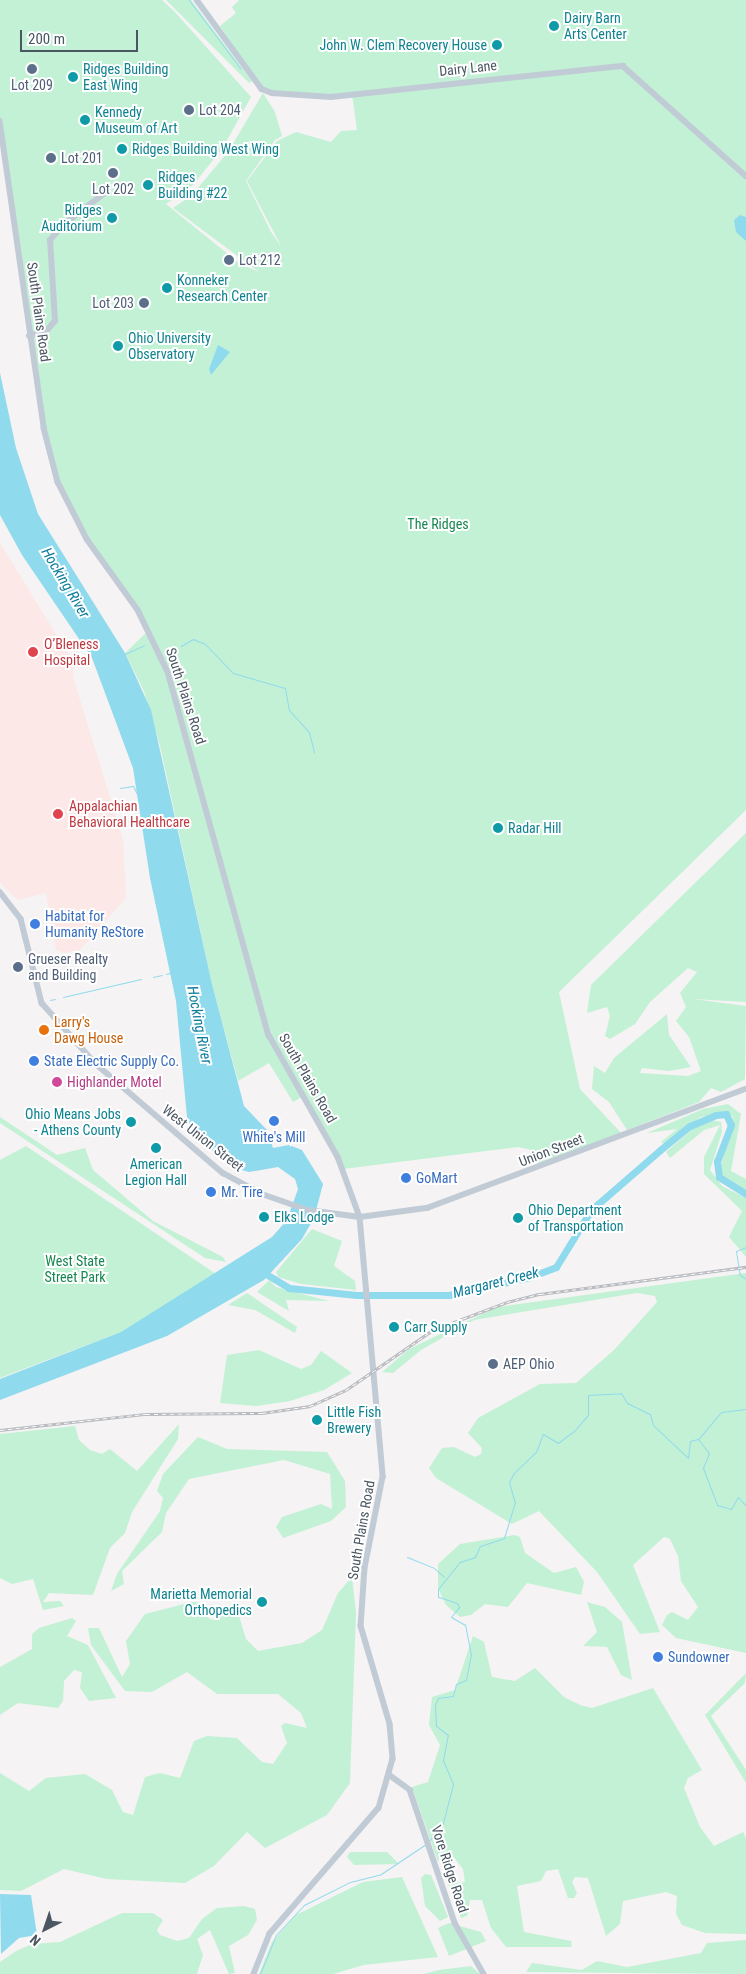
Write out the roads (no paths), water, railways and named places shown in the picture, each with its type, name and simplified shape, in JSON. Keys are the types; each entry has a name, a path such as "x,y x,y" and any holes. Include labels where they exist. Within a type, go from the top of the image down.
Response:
{"main road":[{"name":"Dairy Lane","path":"197,0 265,92 325,97 623,66 746,176"},
{"name":"South Plains Road","path":"0,121 29,336 44,428 58,482 87,539 138,610 168,672 266,1027 338,1157 360,1217 383,1477 365,1568 361,1626 390,1724 391,1776 368,1823 270,1934 254,1974"},
{"path":"29,336 49,328 56,317 48,255 50,240 62,224 106,192"},
{"name":"West Union Street","path":"0,892 21,919 40,998 74,1041 205,1159 242,1184 283,1202 333,1214 360,1217"},
{"name":"Union Street","path":"360,1217 448,1202 746,1089"},
{"name":"Vore Ridge Road","path":"391,1776 410,1790 454,1923 484,1974"}],"water":[{"path":"740,215 746,217 746,241 736,232 734,220"},
{"path":"218,345 230,352 211,375 209,369"},
{"name":"Hocking River","path":"0,373 16,448 38,514 125,653 151,710 212,984 244,1106 267,1130 273,1148 289,1145 302,1150 323,1184 314,1218 302,1239 264,1280 167,1336 0,1400 0,1379 121,1332 272,1237 287,1220 298,1189 295,1179 278,1167 249,1172 231,1167 193,1133 187,1117 176,1001 150,878 133,768 92,658 22,555 0,515"},
{"path":"0,1894 31,1895 37,1935 19,1938 1,1954"}],"waterway":[{"path":"189,0 241,69"},
{"path":"181,646 193,639 205,644 233,673 285,688 289,710 309,732 314,752"},
{"path":"125,654 144,645"},
{"path":"120,788 133,786 138,796"},
{"path":"166,974 173,972"},
{"path":"153,977 162,975"},
{"path":"63,997 141,979"},
{"path":"50,1000 55,999"},
{"name":"Margaret Creek","path":"261,1271 289,1288 357,1295 449,1295 530,1277 556,1267 591,1210 690,1126 716,1115 726,1114 731,1125 717,1161 719,1177 746,1194"},
{"path":"746,1247 736,1251 740,1275 746,1279"},
{"path":"746,1306 746,1315"},
{"path":"429,1841 443,1823 453,1784 443,1760 448,1735 436,1726 435,1705 438,1698 453,1696 456,1684 466,1680 471,1655 465,1625 451,1617 459,1607 457,1603 438,1597 438,1589 460,1562 475,1557 480,1546 504,1538 515,1503 509,1482 514,1473 536,1452 543,1434 558,1443 574,1431 588,1415 588,1395 621,1393 627,1403 650,1414 653,1425 688,1458 690,1441 698,1439"},
{"path":"746,1409 721,1412 698,1439 709,1453 703,1468 717,1505 731,1509 738,1497 746,1506"},
{"path":"746,1507 746,1534"},
{"path":"407,1557 434,1568 444,1577"},
{"path":"260,1974 276,1935 304,1905 350,1882 381,1874 426,1844"}],"railway":[{"path":"0,1430 146,1414 262,1413 310,1406 346,1390 433,1330 507,1302 540,1294 746,1267"}],"place":[{"name":"Dairy Barn Arts Center","path":"554,26"},
{"name":"John W. Clem Recovery House","path":"497,45"},
{"name":"Lot 209","path":"32,69"},
{"name":"Ridges Building East Wing","path":"73,77"},
{"name":"Lot 204","path":"189,110"},
{"name":"Kennedy Museum of Art","path":"85,120"},
{"name":"Ridges Building West Wing","path":"122,149"},
{"name":"Lot 201","path":"51,158"},
{"name":"Lot 202","path":"113,173"},
{"name":"Ridges Building #22","path":"148,185"},
{"name":"Ridges Auditorium","path":"112,218"},
{"name":"Lot 212","path":"229,260"},
{"name":"Konneker Research Center","path":"167,288"},
{"name":"Lot 203","path":"144,303"},
{"name":"Ohio University Observatory","path":"118,346"},
{"name":"O’Bleness Hospital","path":"33,652"},
{"name":"Appalachian Behavioral Healthcare","path":"58,814"},
{"name":"Radar Hill","path":"498,828"},
{"name":"Habitat for Humanity ReStore","path":"35,924"},
{"name":"Grueser Realty and Building","path":"18,967"},
{"name":"Larry's Dawg House","path":"44,1030"},
{"name":"State Electric Supply Co.","path":"34,1061"},
{"name":"Highlander Motel","path":"57,1082"},
{"name":"White's Mill","path":"274,1121"},
{"name":"Ohio Means Jobs - Athens County","path":"131,1122"},
{"name":"American Legion Hall","path":"156,1148"},
{"name":"GoMart","path":"406,1178"},
{"name":"Mr. Tire","path":"211,1192"},
{"name":"Elks Lodge","path":"264,1217"},
{"name":"Ohio Department of Transportation","path":"518,1218"},
{"name":"Carr Supply","path":"394,1327"},
{"name":"AEP Ohio","path":"493,1364"},
{"name":"Little Fish Brewery","path":"317,1420"},
{"name":"Marietta Memorial Orthopedics","path":"262,1602"},
{"name":"Sundowner","path":"658,1657"}],"park label":[{"name":"The Ridges","path":"438,524"},
{"name":"West State Street Park","path":"75,1269"}]}
